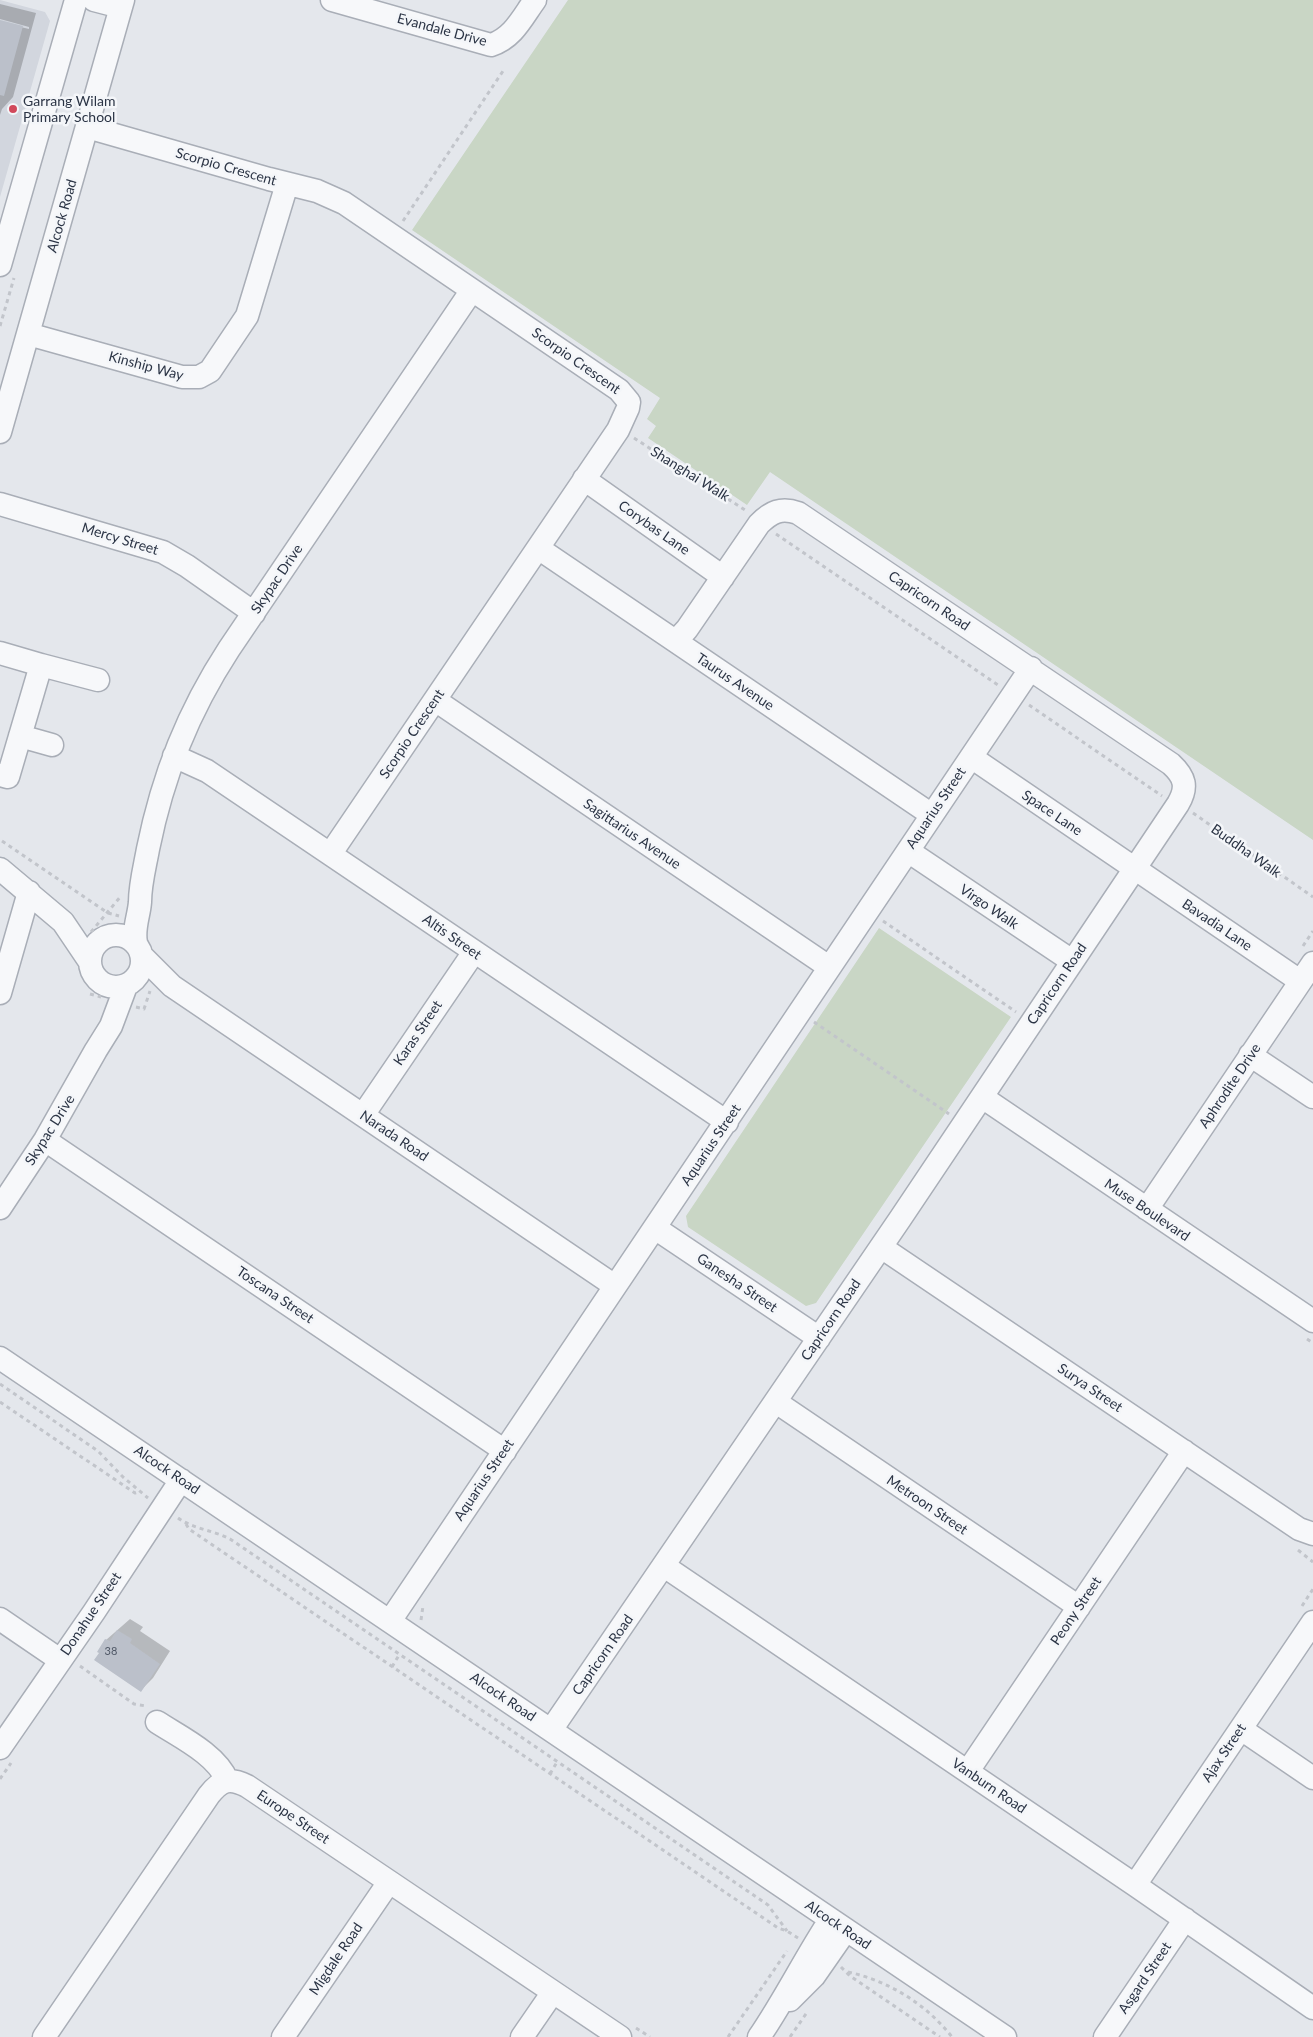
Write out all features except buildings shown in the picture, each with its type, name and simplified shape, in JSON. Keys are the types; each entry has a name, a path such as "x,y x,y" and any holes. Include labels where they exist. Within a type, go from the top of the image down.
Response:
{"street":[{"path":"0,265 76,0"},
{"path":"94,0 122,4"},
{"name":"Evandale Drive","path":"332,0 491,45 502,42 511,34 535,0"},
{"name":"Alcock Road","path":"0,432 122,4"},
{"name":"Scorpio Crescent","path":"87,127 317,191 344,203 625,395 629,402 618,430 331,853"},
{"name":"Kinship Way","path":"28,334 182,377 199,377 204,375 214,367 247,316 287,184"},
{"name":"Skypac Drive","path":"139,950 134,935 139,896 154,820 174,756 206,685 472,290"},
{"name":"Corybas Lane","path":"584,479 723,576"},
{"name":"Mercy Street","path":"0,504 163,552 187,566 254,613"},
{"name":"Capricorn Road","path":"552,1730 982,1098 1134,869 1168,804 1182,798 1184,780 1180,772 1172,764 798,513 789,510 773,512 759,524 687,629 676,641"},
{"name":"Taurus Avenue","path":"538,548 932,815"},
{"path":"0,653 98,680"},
{"path":"0,775 8,777 41,665"},
{"name":"Aquarius Street","path":"390,1621 1031,668"},
{"name":"Sagittarius Avenue","path":"435,700 829,967"},
{"path":"20,736 52,745"},
{"name":"Altis Street","path":"174,756 207,771 331,853 726,1122"},
{"name":"Space Lane","path":"971,757 1134,869"},
{"name":"Virgo Walk","path":"908,851 1072,961"},
{"path":"0,869 63,922 90,962"},
{"name":"Bavadia Lane","path":"1134,869 1307,972"},
{"path":"0,993 29,892"},
{"name":"Skypac Drive","path":"107,937 139,896"},
{"path":"63,922 107,937 126,936 139,950 140,971 128,984 118,987 101,983 91,970 90,962 93,949 107,937"},
{"name":"Narada Road","path":"139,950 172,986 615,1286"},
{"name":"Karas Street","path":"363,1115 474,952"},
{"name":"Aphrodite Drive","path":"1147,1209 1307,972"},
{"name":"Narada Road","path":"128,984 144,982 172,986"},
{"name":"Skypac Drive","path":"96,1050 97,1032 104,998 101,983"},
{"name":"Skypac Drive","path":"0,1208 45,1140 111,1026 128,984"},
{"path":"1250,1055 1313,1097"},
{"name":"Muse Boulevard","path":"982,1098 1147,1209 1309,1330"},
{"name":"Toscana Street","path":"45,1140 504,1451"},
{"name":"Ganesha Street","path":"655,1228 819,1338"},
{"name":"Surya Street","path":"881,1247 1308,1536"},
{"name":"Alcock Road","path":"0,1358 1003,2037"},
{"name":"Metroon Street","path":"776,1402 1078,1607"},
{"name":"Peony Street","path":"968,1771 1184,1451"},
{"name":"Donahue Street","path":"0,1748 69,1662 181,1480"},
{"name":"Vanburn Road","path":"664,1566 1136,1885 1313,2008"},
{"path":"0,1619 69,1662"},
{"name":"Ajax Street","path":"1136,1885 1313,1622"},
{"path":"44,2037 209,1795 217,1785 227,1780 222,1770 210,1758 156,1714"},
{"path":"1240,1729 1313,1778"},
{"name":"Europe Street","path":"227,1780 239,1782 247,1786 553,1992 627,2031"},
{"name":"Migdale Road","path":"283,2037 389,1882"},
{"name":"Asgard Street","path":"1105,2037 1185,1919"},
{"path":"759,2037 776,2012 814,1976 838,1925"},
{"path":"522,2037 553,1992"}],"path":[{"path":"400,225 505,68"},
{"name":"Shanghai Walk","path":"634,438 746,509"},
{"path":"774,533 998,685"},
{"path":"1024,713 1029,705 1163,797 1168,804"},
{"name":"Buddha Walk","path":"1168,804 1313,898"},
{"path":"2,841 108,913 123,918"},
{"path":"877,928 887,914"},
{"path":"882,921 1017,1012"},
{"path":"1012,1020 1022,1004"},
{"path":"808,1030 819,1015"},
{"path":"814,1022 949,1114"},
{"path":"1309,1330 1313,1344"},
{"path":"0,1384 98,1451 140,1492 135,1493 0,1402"},
{"path":"186,1524 230,1539 399,1656 768,1905 787,1930 778,1928 189,1529 186,1524"},
{"path":"392,1667 423,1616 424,1600"},
{"path":"69,1662 134,1704 156,1714"},
{"path":"728,2037 796,1937"},
{"path":"940,2037 850,1976 847,1971 889,1985 937,2019 952,2037"},
{"path":"627,2031 650,2037"}],"shaded area":[{"name":"Garrang Wilam Primary School","path":"0,0 45,12 50,21 0,197"}],"green space":[{"path":"568,0 1313,0 1313,840 770,472 747,505 648,438 656,426 647,419 660,398 412,230"},
{"path":"879,928 1011,1017 816,1303 806,1306 688,1227 686,1216"}],"place":[{"name":"Garrang Wilam Primary School","path":"13,109"}]}
